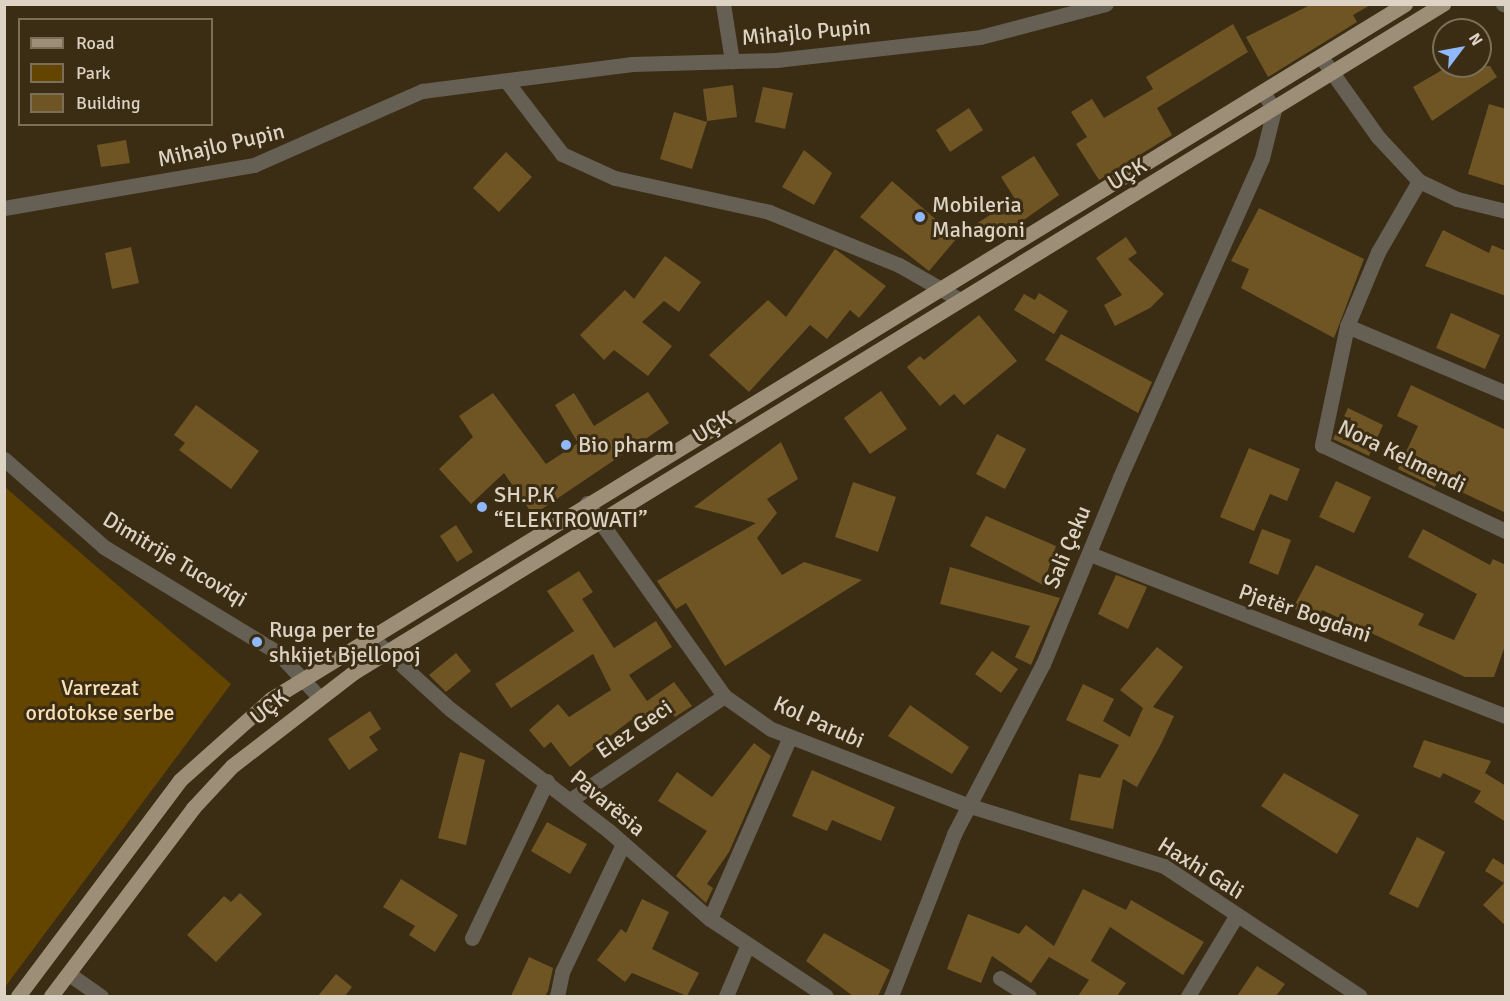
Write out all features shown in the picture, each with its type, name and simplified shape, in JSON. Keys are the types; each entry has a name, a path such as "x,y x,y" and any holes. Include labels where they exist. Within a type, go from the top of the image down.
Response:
{"main road":[{"name":"UÇK","path":"18,996 180,780 213,746 302,678 1405,4"},
{"name":"UÇK","path":"51,996 193,808 232,766 383,652 1274,110 1443,4"}],"street":[{"path":"723,4 732,61"},
{"name":"Mihajlo Pupin","path":"4,208 254,165 422,91 507,82 632,64 732,61 980,37 1105,5"},
{"path":"1321,57 1332,74 1419,181 1457,199 1506,211"},
{"path":"507,82 562,154 615,178 769,212 941,289 960,300"},
{"path":"1263,92 1274,110"},
{"name":"Sali Çeku","path":"891,996 967,805 1043,664 1262,158 1274,110"},
{"path":"1419,181 1378,252 1347,326 1506,393"},
{"name":"Nora Kelmendi","path":"1347,326 1322,445 1506,531"},
{"name":"Dimitrije Tucoviqi","path":"4,459 104,547 241,626 302,678 320,698"},
{"name":"Kol Parubi","path":"587,503 724,696 790,737 967,805"},
{"name":"Pjetër Bogdani","path":"1090,554 1506,716"},
{"name":"Pavarësia","path":"369,635 383,652 547,781 710,919 826,996"},
{"name":"Elez Geci","path":"570,800 724,696"},
{"path":"710,919 790,737"},
{"path":"471,938 547,781"},
{"name":"Haxhi Gali","path":"967,805 1145,858 1204,890 1236,916 1360,996"},
{"path":"556,996 562,972 623,844"},
{"path":"1188,996 1236,916"},
{"path":"726,996 748,944"},
{"path":"69,974 101,996"},
{"path":"1000,978 1029,996"}],"green space":[{"name":"Varrezat ordotokse serbe","path":"5,487 231,684 5,987"}],"building":[{"path":"1312,4 1372,4 1353,15 1357,22 1268,77 1246,37"},
{"path":"1233,24 1248,52 1157,108 1172,135 1099,180 1076,144 1087,137 1071,112 1092,99 1104,118 1153,89 1146,77"},
{"path":"1492,69 1497,77 1432,121 1413,87 1432,76 1432,78 1492,78"},
{"path":"733,85 737,117 707,121 703,89"},
{"path":"763,87 793,93 785,129 755,122"},
{"path":"1489,104 1506,109 1506,186 1468,174"},
{"path":"969,108 983,130 950,152 936,130"},
{"path":"674,112 707,122 692,169 660,159"},
{"path":"126,140 130,163 101,167 97,145"},
{"path":"804,150 832,173 814,205 782,187"},
{"path":"506,152 532,177 499,212 473,188"},
{"path":"1034,156 1059,195 990,244 976,224 1015,199 1001,177"},
{"path":"892,181 957,238 929,271 860,217"},
{"path":"1259,208 1364,259 1334,338 1241,288 1249,269 1231,261"},
{"path":"1443,230 1489,253 1492,245 1506,251 1506,296 1425,266"},
{"path":"1126,237 1137,253 1128,259 1164,294 1150,308 1115,326 1104,305 1122,295 1096,258"},
{"path":"131,247 139,283 112,289 105,253"},
{"path":"835,249 886,286 859,318 850,310 827,339 810,325 749,392 709,355 768,300 786,317"},
{"path":"665,256 701,282 679,312 664,301 642,322 672,346 648,376 614,350 604,360 580,335 625,290 634,299"},
{"path":"1039,293 1068,311 1054,334 1014,310 1024,294 1035,300"},
{"path":"1451,313 1500,335 1485,369 1436,348"},
{"path":"979,315 1017,361 964,405 954,394 940,406 907,367 920,356 924,360"},
{"path":"1061,334 1152,382 1138,413 1045,360"},
{"path":"1411,385 1506,430 1506,513 1438,481 1435,487 1398,469 1418,426 1397,416"},
{"path":"881,391 907,429 870,454 844,418"},
{"path":"648,392 669,423 533,515 504,473 471,504 439,469 473,437 459,416 493,393 546,464 578,443 555,405 574,393 594,426"},
{"path":"196,405 259,451 231,489 179,450 185,443 174,435"},
{"path":"1348,408 1383,425 1369,456 1333,439"},
{"path":"997,434 1026,449 1005,489 976,474"},
{"path":"781,442 798,479 767,499 777,513 757,538 782,575 804,562 862,580 725,666 686,603 676,609 657,581 756,523 694,507"},
{"path":"1249,448 1300,469 1287,501 1270,494 1254,531 1220,517"},
{"path":"1336,481 1371,497 1354,533 1319,517"},
{"path":"853,482 896,497 878,552 835,537"},
{"path":"986,516 1056,546 1043,585 970,546"},
{"path":"456,525 473,552 457,562 440,536"},
{"path":"1262,529 1291,540 1278,575 1249,563"},
{"path":"1423,529 1490,565 1493,559 1506,565 1506,643 1494,677 1465,677 1322,610 1316,621 1293,608 1316,565 1424,614 1418,625 1454,640 1477,594 1408,557"},
{"path":"950,567 1060,598 1031,665 1015,657 1030,626 940,604"},
{"path":"579,571 593,592 582,599 614,648 656,621 672,647 629,675 647,701 674,682 692,706 675,717 670,711 640,732 631,720 570,767 551,742 544,748 529,730 558,704 569,717 611,690 593,654 511,708 495,684 574,631 547,591"},
{"path":"1116,575 1147,587 1128,629 1098,614"},
{"path":"1157,647 1183,667 1153,707 1174,716 1161,744 1137,787 1123,779 1113,829 1070,820 1079,774 1100,778 1119,745 1066,720 1083,684 1114,699 1103,721 1130,737 1143,708 1120,690"},
{"path":"992,651 1018,669 1001,693 975,674"},
{"path":"456,653 471,671 446,692 429,675"},
{"path":"910,705 969,747 952,774 888,736"},
{"path":"370,711 381,729 369,737 378,750 349,770 328,739"},
{"path":"1424,740 1491,761 1485,773 1506,786 1506,822 1474,802 1481,791 1443,773 1440,778 1413,767"},
{"path":"754,743 771,756 729,852 707,884 713,888 706,903 676,876 707,831 658,801 677,772 712,797"},
{"path":"460,752 485,760 466,845 438,838"},
{"path":"812,770 895,807 881,841 832,820 827,831 792,816"},
{"path":"1284,773 1359,815 1337,854 1261,806"},
{"path":"547,822 587,844 570,874 531,851"},
{"path":"1417,837 1445,852 1418,908 1389,894"},
{"path":"1493,858 1506,866 1506,926 1483,905 1504,883 1485,871"},
{"path":"401,879 458,915 435,952 409,935 415,926 383,907"},
{"path":"1083,889 1126,910 1131,900 1204,942 1183,975 1110,927 1091,961 1126,983 1117,996 1078,996 1089,980 1049,957 1031,983 992,956 981,983 947,969 968,914 1019,934 1026,925 1054,946"},
{"path":"240,893 262,914 216,962 187,935 224,896 231,902"},
{"path":"642,899 669,912 652,949 699,973 687,996 632,973 625,982 597,960 621,929 626,933"},
{"path":"824,933 890,970 878,996 853,996 806,961"},
{"path":"529,957 553,968 548,991 545,996 511,996"},
{"path":"1257,966 1285,984 1276,996 1237,996"},
{"path":"336,974 352,987 345,996 318,996"}],"place":[{"name":"Mobileria Mahagoni","path":"920,217"},
{"name":"Bio pharm","path":"566,445"},
{"name":"SH.P.K “ELEKTROWATI”","path":"482,507"},
{"name":"Ruga per te shkijet Bjellopoj","path":"257,642"}]}
